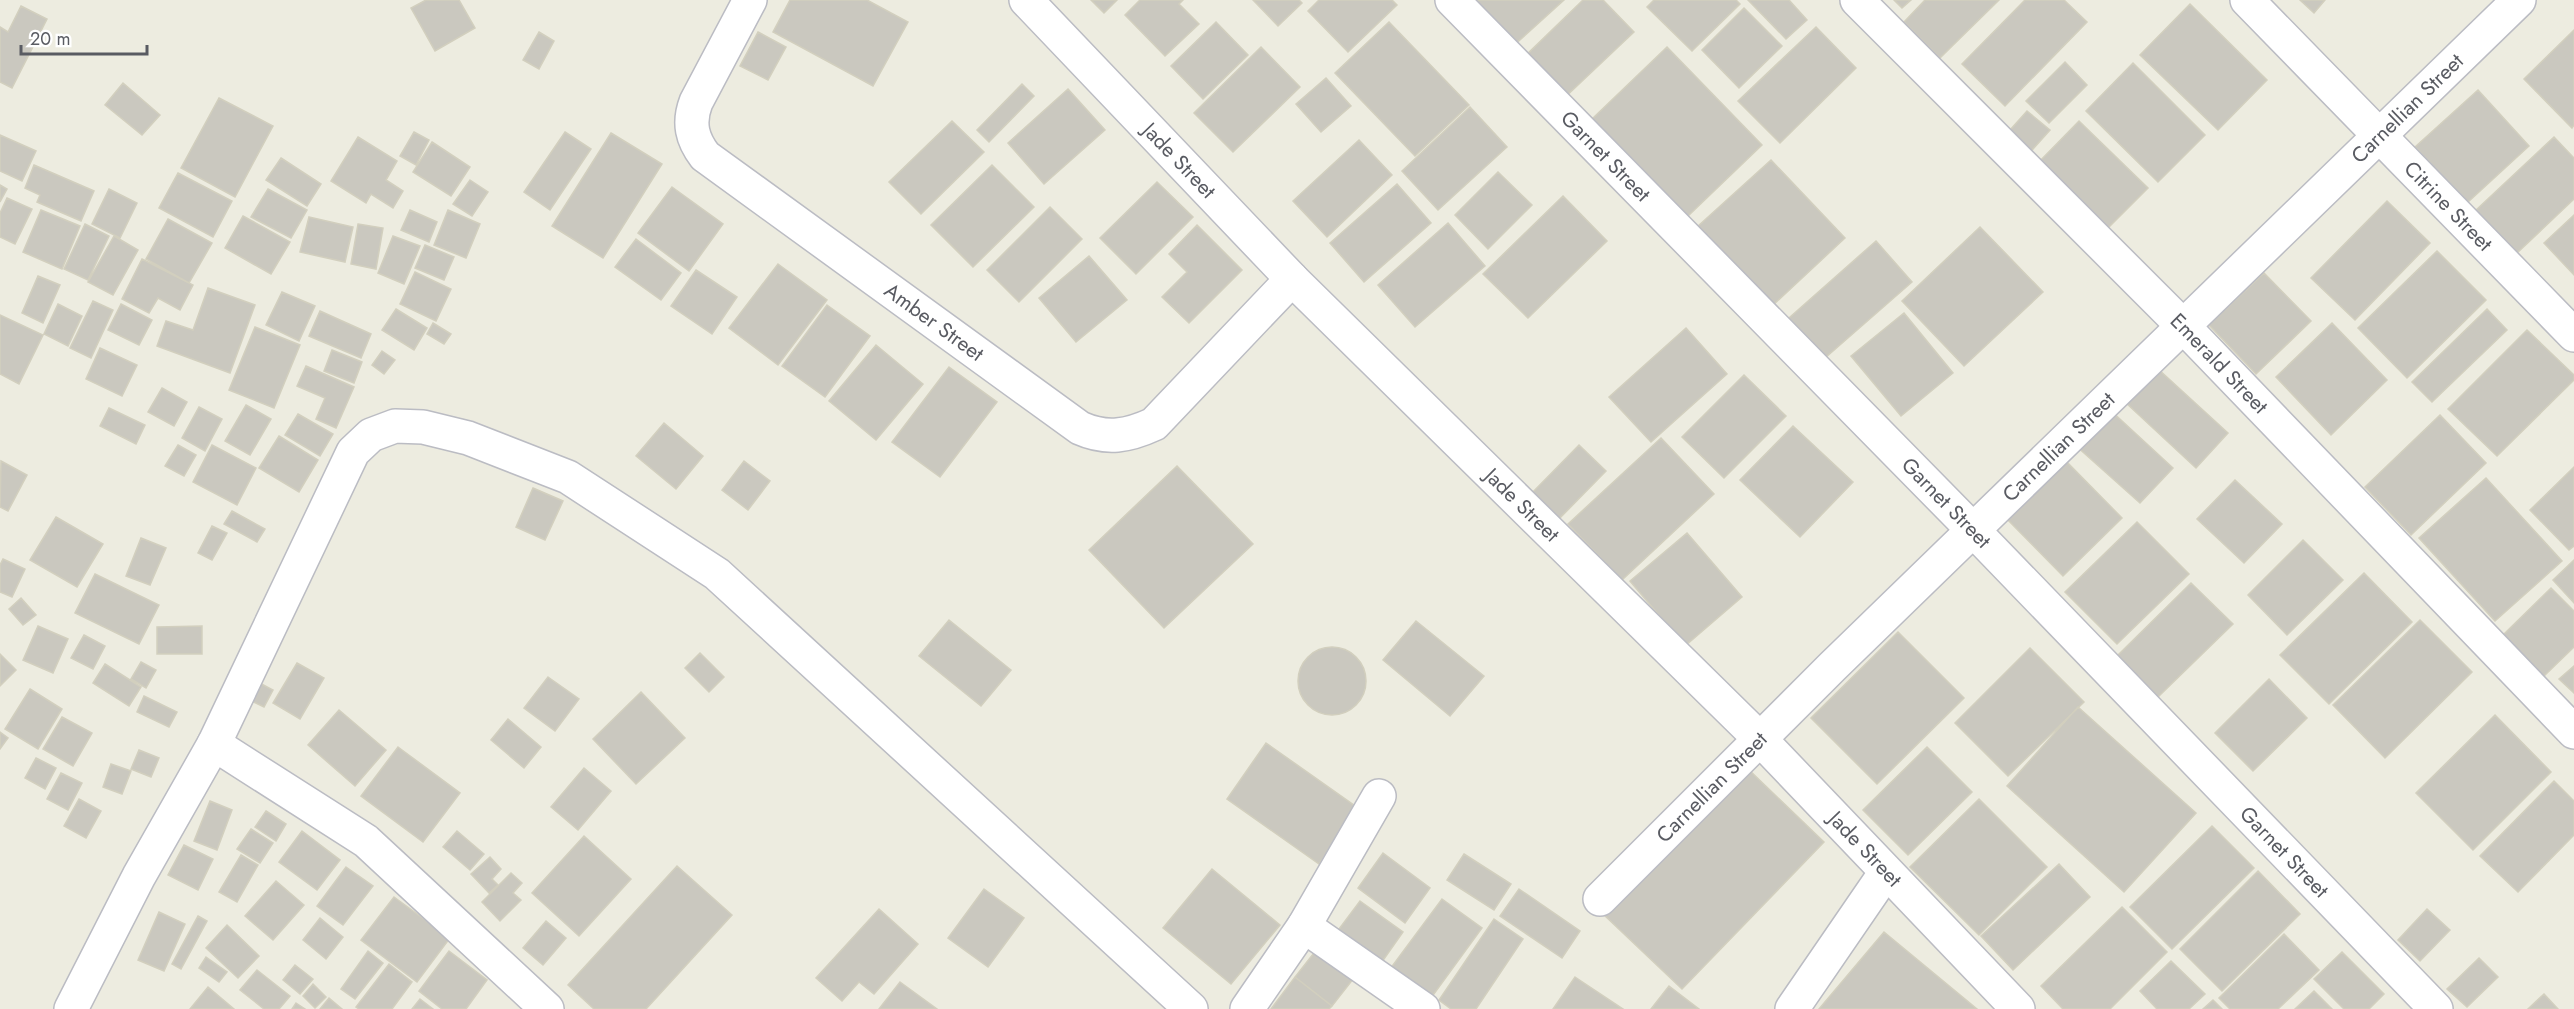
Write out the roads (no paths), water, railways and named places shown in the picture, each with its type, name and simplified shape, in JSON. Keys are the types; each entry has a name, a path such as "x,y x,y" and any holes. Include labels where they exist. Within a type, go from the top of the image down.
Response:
{"street":[{"name":"Amber Street","path":"750,0 696,102 691,116 696,144 705,156 1080,428 1096,435 1117,436 1136,432 1154,423 1292,279"},
{"name":"Jade Street","path":"1026,0 1292,279 1760,739 2018,1009"},
{"name":"Garnet Street","path":"1452,0 1972,529 2436,1009"},
{"name":"Emerald Street","path":"1857,0 2184,327 2574,732"},
{"name":"Citrine Street","path":"2247,0 2574,335"},
{"name":"Carnellian Street","path":"1600,899 1972,529 2184,327 2519,0"},
{"path":"71,1009 139,876 214,744 353,452 371,435 395,426 423,427 468,438 568,477 717,574 1191,1009"},
{"path":"214,744 366,841 547,1009"},
{"path":"1247,1009 1304,926 1379,796"},
{"path":"1792,1009 1886,872"},
{"path":"1304,926 1423,1009"}]}
